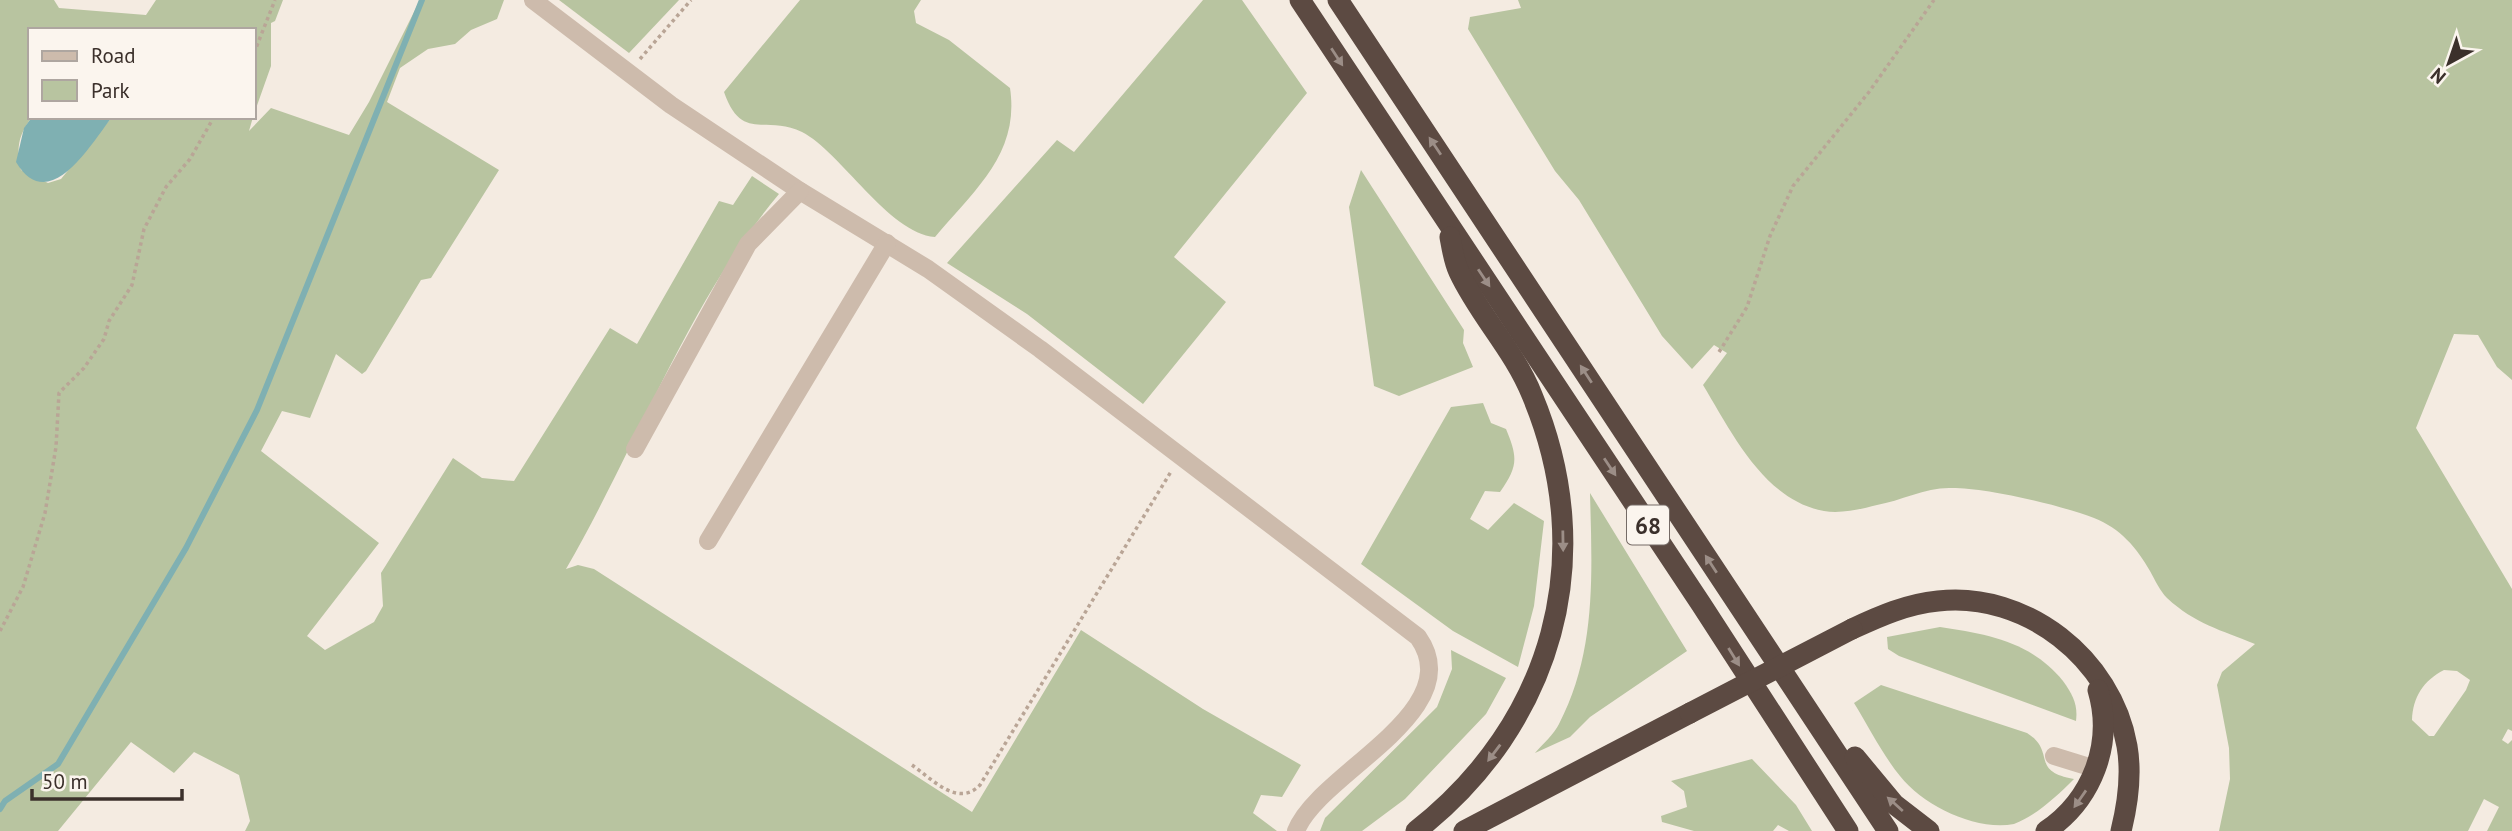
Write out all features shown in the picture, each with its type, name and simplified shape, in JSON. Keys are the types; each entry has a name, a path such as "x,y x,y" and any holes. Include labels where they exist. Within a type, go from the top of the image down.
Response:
{"highway":[{"name":"68","path":"1300,0 1848,831"},
{"name":"68","path":"1338,0 1888,831"},
{"path":"1416,831 1470,783 1521,710 1547,650 1562,572 1562,513 1558,481 1542,421 1519,367 1458,271 1446,221"},
{"path":"1464,831 1877,617 1922,603 1978,601 2020,613 2058,635 2089,665 2113,703 2127,746 2129,792 2121,831"},
{"path":"2046,831 2071,811 2096,769 2102,750 2103,715 2089,665"},
{"path":"1790,682 1830,719 1879,788 1929,831"}],"street":[{"path":"533,0 628,74 800,191 928,269 1040,349 1411,631 1427,654 1429,681 1421,700 1356,768 1310,809 1296,831"},
{"path":"635,449 748,244 800,191"},
{"path":"708,541 887,243"},
{"path":"2054,756 2096,769"}],"path":[{"path":"256,48 275,0"},
{"path":"628,74 691,0"},
{"path":"1718,352 1747,307 1770,236 1793,186 1869,92 1934,0"},
{"path":"0,631 23,587 44,513 57,447 59,393 84,368 104,339 109,321 132,285 144,229 166,187 190,159 213,119"},
{"path":"912,765 948,791 961,795 971,794 980,785 1181,457"}],"green space":[{"path":"0,0 54,0 59,8 146,15 156,0 283,0 275,21 271,23 271,66 256,108 256,28 28,28 28,119 31,119 21,136 19,162 21,170 48,183 61,179 110,119 252,119 249,131 271,108 349,135 369,102 420,0 504,0 497,19 471,30 455,44 428,49 400,68 387,102 499,170 431,278 421,280 366,371 362,374 336,354 310,418 282,411 261,451 379,543 307,636 325,650 374,622 383,606 381,573 453,458 482,478 514,481 610,328 637,344 719,201 733,205 752,176 779,194 746,237 690,329 566,569 578,565 594,569 972,812 1081,630 1203,709 1301,765 1282,797 1261,795 1253,813 1277,831 245,831 250,821 239,775 194,752 174,773 131,742 58,831 0,831"},
{"path":"559,0 679,0 629,53"},
{"path":"800,0 921,0 914,11 916,23 949,40 1010,88 1008,133 1001,152 979,187 935,237 917,232 900,222 833,156 802,132 789,127 747,122 731,108 724,92"},
{"path":"1203,0 1242,0 1307,93 1174,257 1226,302 1143,404 1027,314 947,263 1057,140 1074,152"},
{"path":"1518,0 2512,0 2512,380 2497,367 2478,335 2454,334 2416,428 2512,589 2512,731 2508,729 2502,740 2508,744 2512,740 2512,831 2487,831 2499,807 2484,799 2468,831 2219,831 2230,779 2229,748 2217,685 2222,672 2255,644 2209,626 2177,607 2164,595 2139,554 2120,533 2103,522 2079,513 2022,498 1964,488 1922,492 1851,511 1824,511 1803,504 1767,479 1738,443 1703,385 1727,353 1714,345 1692,369 1662,336 1579,200 1555,171 1468,29 1470,17 1521,8","holes":["2444,670 2457,671 2470,680 2466,690 2434,736 2429,736 2412,720 2417,697 2437,674"]},
{"path":"1361,170 1464,330 1463,343 1473,367 1399,396 1374,386 1349,207"},
{"path":"1483,403 1491,423 1506,429 1513,447 1514,462 1500,492 1485,491 1470,519 1488,530 1514,503 1544,521 1534,606 1518,667 1453,631 1361,564 1451,407"},
{"path":"1590,493 1687,651 1590,717 1570,737 1535,753 1559,724 1580,668 1586,640 1591,582"},
{"path":"1940,627 2008,642 2037,657 2051,668 2070,691 2075,705 2076,721 1899,656 1888,649 1887,637"},
{"path":"1451,650 1506,678 1486,714 1405,799 1362,831 1320,831 1325,818 1437,707 1452,669"},
{"path":"1881,685 2027,733 2041,747 2047,766 2052,771 2074,779 2039,810 2014,824 1983,824 1951,814 1922,797 1900,776 1881,750 1854,703"},
{"path":"1752,759 1796,805 1812,831 1789,831 1778,825 1773,831 1694,831 1662,822 1661,816 1687,807 1684,791 1671,781"}],"water":[{"path":"31,119 111,119 81,158 68,170 55,179 42,182 29,177 16,162 24,128"}],"waterway":[{"path":"0,809 5,801 58,764 186,548 257,410 422,0"}]}
